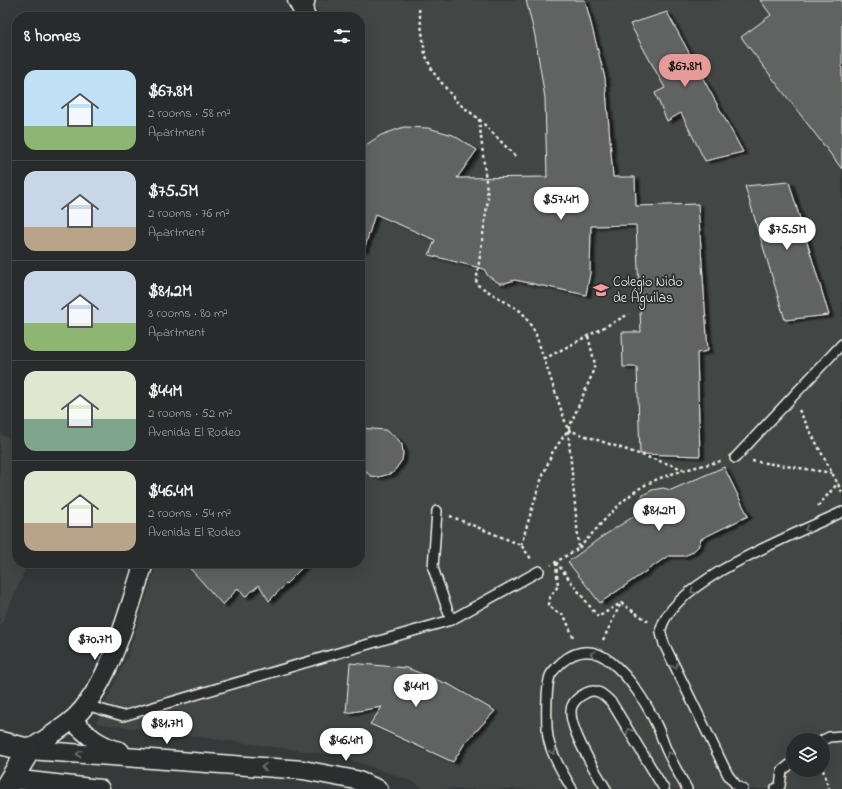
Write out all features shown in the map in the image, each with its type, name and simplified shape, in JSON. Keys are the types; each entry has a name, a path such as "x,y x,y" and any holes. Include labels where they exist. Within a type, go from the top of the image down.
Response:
{"street":[{"path":"297,0 303,12"},
{"path":"6,781 29,750 72,720 86,705 111,663 142,568"},
{"path":"72,720 90,738 106,748 154,759"},
{"path":"0,743 29,750 303,770 378,789"},
{"path":"6,781 100,789"}],"lane":[{"path":"307,12 310,0"},
{"path":"735,458 842,344"},
{"path":"437,511 433,568 451,620"},
{"path":"742,789 737,786 728,775 664,644 661,630 669,611 677,601 737,561 842,512"},
{"path":"86,705 123,716 451,620 539,571"},
{"path":"572,789 559,766 548,738 547,710 550,676 559,665 569,657 579,652 597,653 611,662 622,673 640,697 657,726 667,751 687,789"},
{"path":"606,789 594,769 573,725 571,709 579,696 589,691 601,692 612,703 664,789"},
{"path":"830,737 842,736"},
{"path":"775,789 780,786 782,772 786,768"}],"path":[{"path":"419,9 425,54 433,72 457,102 479,119 516,157"},
{"path":"479,119 488,198 476,284 522,312 535,332 568,430 579,548"},
{"path":"544,358 629,314"},
{"path":"521,544 549,459 568,430 591,377 595,364 588,336"},
{"path":"793,397 842,492"},
{"path":"568,430 684,470"},
{"path":"437,511 521,544 539,571 579,548 628,496 647,484 684,470 735,458 833,472"},
{"path":"556,562 598,617 621,603"},
{"path":"556,562 558,586 550,597 549,605 554,611 564,615 579,652"},
{"path":"621,603 661,630"},
{"path":"597,653 621,603"},
{"path":"825,777 829,789"}],"shaded area":[{"name":"Colegio Nido de Águilas","path":"311,0 842,0 842,789 423,789 414,782 341,756 96,723 128,655 155,568 365,568 365,12 319,12"},
{"path":"0,434 12,440 12,568 26,568 0,627"}],"building":[{"path":"526,0 585,0 605,78 613,177 635,177 636,206 698,204 708,351 697,353 700,456 640,454 637,367 623,367 622,332 641,332 636,225 591,226 590,273 586,295 515,280 499,283 488,276 484,269 429,255 435,240 375,214 365,247 365,146 381,135 404,127 428,128 453,135 477,150 457,178 547,177 545,98 535,36"},
{"path":"760,0 842,0 842,169 741,37 771,15"},
{"path":"667,12 743,152 705,161 681,113 667,121 655,93 665,88 630,24"},
{"path":"789,182 829,315 785,320 745,186"},
{"path":"365,428 385,430 397,438 402,445 402,460 393,473 379,477 371,476 365,471"},
{"path":"724,467 748,516 701,539 698,547 691,553 684,556 668,556 600,603 568,562 600,538 636,515 638,504 643,495 652,490 663,488 671,490"},
{"path":"190,568 302,568 269,601 259,585 245,597 238,588 223,605"},
{"path":"350,663 407,668 450,685 495,711 465,743 453,762 370,724 382,707 346,713"}],"place":[{"name":"Colegio Nido de Águilas","path":"601,290"}]}
